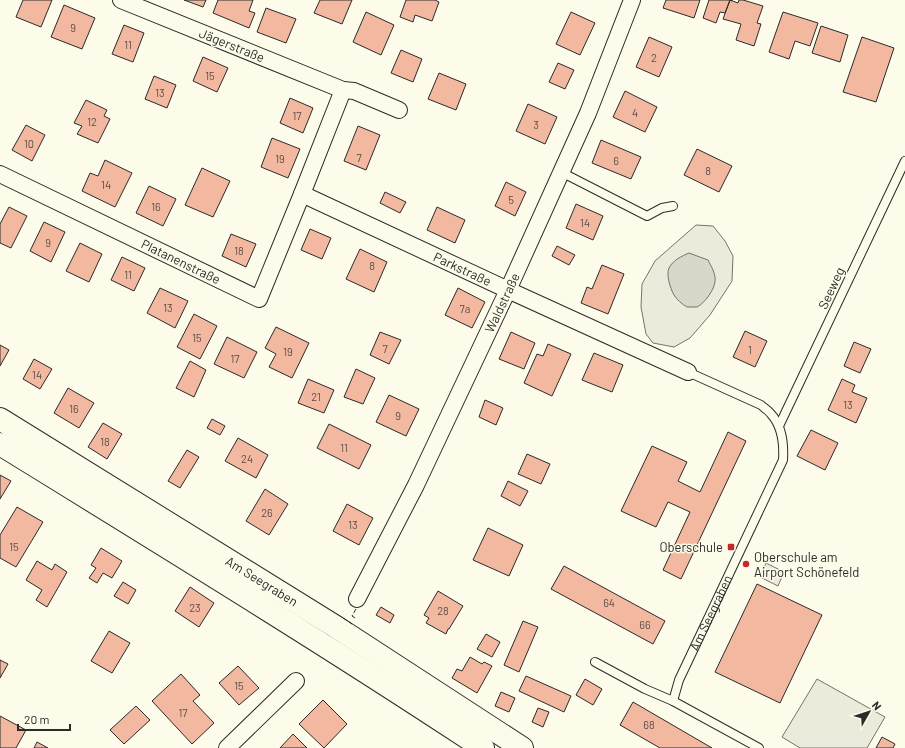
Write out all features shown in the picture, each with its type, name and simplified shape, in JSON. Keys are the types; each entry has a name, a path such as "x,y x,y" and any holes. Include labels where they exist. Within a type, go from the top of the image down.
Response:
{"main road":[{"name":"Am Seegraben","path":"0,419 336,627 522,748"},
{"name":"Am Seegraben","path":"0,444 260,605 412,701 483,748"}],"street":[{"name":"Jägerstraße","path":"121,0 343,90 354,91 399,110"},
{"name":"Waldstraße","path":"357,599 416,485 508,290 588,113 632,0"},
{"path":"302,194 343,90"},
{"name":"Platanenstraße","path":"0,174 259,300 302,194"},
{"name":"Parkstraße","path":"302,194 688,372"},
{"path":"227,748 296,681"}],"lane":[{"name":"Seeweg","path":"779,426 905,161"},
{"path":"561,172 647,216 662,208 673,206"},
{"name":"Am Seegraben","path":"673,701 679,680 783,460 784,448 779,426 771,414 761,405 688,372"},
{"path":"595,662 645,689 673,701 759,748"}],"shaded area":[{"path":"696,225 713,226 725,241 733,256 732,281 710,315 690,338 674,347 653,343 646,334 641,307 642,284 655,261"},
{"path":"689,253 708,260 715,276 715,284 709,296 697,307 687,307 675,297 668,277 669,268 673,263"},
{"path":"766,563 784,572 778,586 760,577"},
{"path":"817,679 885,717 867,748 800,748 782,737"}],"building":[{"path":"23,0 52,0 41,27 16,17"},
{"path":"184,0 206,0 203,7"},
{"path":"218,0 253,0 249,11 255,13 249,28 213,13"},
{"path":"320,0 352,0 342,24 314,13"},
{"path":"406,0 435,0 439,2 432,21 415,15 413,22 400,17"},
{"path":"666,0 700,0 694,18 663,8"},
{"path":"709,0 730,0 725,13 720,12 716,23 703,18"},
{"path":"730,0 738,3 739,0 743,0 763,6 757,23 761,24 754,46 736,40 741,24 723,19"},
{"path":"64,5 95,18 82,49 51,37"},
{"path":"266,8 296,19 286,43 257,32"},
{"path":"366,12 394,25 381,55 353,42"},
{"path":"571,12 595,23 580,55 556,44"},
{"path":"783,12 818,23 810,46 795,41 789,59 769,52"},
{"path":"124,25 144,33 133,62 112,54"},
{"path":"821,26 848,35 840,62 812,53"},
{"path":"649,37 672,47 659,77 636,67"},
{"path":"862,37 894,48 876,102 843,92"},
{"path":"401,50 422,59 413,82 391,73"},
{"path":"203,57 228,68 217,92 193,81"},
{"path":"558,63 574,70 565,89 549,82"},
{"path":"439,73 466,84 456,110 428,99"},
{"path":"154,76 176,85 167,108 145,99"},
{"path":"625,91 657,107 645,132 613,117"},
{"path":"290,98 313,108 303,133 280,123"},
{"path":"86,100 107,110 104,116 110,119 98,143 77,134 82,126 74,123"},
{"path":"528,104 557,117 545,144 516,131"},
{"path":"26,125 45,135 32,161 12,150"},
{"path":"358,126 380,135 366,170 344,161"},
{"path":"272,138 300,149 288,178 261,167"},
{"path":"601,140 641,157 631,179 592,163"},
{"path":"697,149 732,166 719,192 684,175"},
{"path":"105,160 132,173 115,207 82,191 90,173 98,176"},
{"path":"202,168 230,181 213,217 185,205"},
{"path":"506,182 526,192 515,216 495,206"},
{"path":"149,186 176,199 163,226 136,213"},
{"path":"385,192 406,202 400,213 380,203"},
{"path":"576,204 603,216 593,240 566,228"},
{"path":"9,207 27,216 11,248 0,243 0,224"},
{"path":"437,207 465,220 455,243 427,230"},
{"path":"44,222 65,232 51,262 30,251"},
{"path":"310,229 331,238 322,259 301,250"},
{"path":"231,234 256,244 246,267 222,256"},
{"path":"80,243 102,254 89,282 66,271"},
{"path":"557,246 575,255 569,265 552,256"},
{"path":"360,249 387,262 374,292 346,279"},
{"path":"122,257 145,268 134,291 111,280"},
{"path":"602,265 624,274 608,314 581,303 587,287 592,289"},
{"path":"160,288 188,301 175,328 147,313"},
{"path":"458,288 485,302 472,328 445,315"},
{"path":"194,314 217,326 200,359 177,347"},
{"path":"276,327 309,343 292,378 269,367 276,354 265,348"},
{"path":"745,331 767,341 755,367 733,357"},
{"path":"380,332 401,340 389,364 370,355"},
{"path":"511,332 535,343 524,369 499,359"},
{"path":"227,337 257,352 244,378 214,364"},
{"path":"854,342 871,349 860,373 844,366"},
{"path":"548,344 571,354 552,396 524,383 537,354 543,356"},
{"path":"0,345 9,350 0,366"},
{"path":"594,353 623,365 612,392 582,380"},
{"path":"34,359 52,369 40,389 23,379"},
{"path":"190,361 206,370 194,397 176,388"},
{"path":"356,369 375,378 363,404 344,397"},
{"path":"308,379 334,390 324,413 298,403"},
{"path":"842,379 855,385 852,392 867,398 856,423 828,410"},
{"path":"68,388 94,403 79,428 54,413"},
{"path":"389,395 419,409 406,436 376,422"},
{"path":"485,400 503,408 496,425 479,417"},
{"path":"212,419 225,426 220,435 207,428"},
{"path":"103,423 122,434 107,459 88,447"},
{"path":"329,424 371,445 359,469 317,448"},
{"path":"811,430 838,443 825,470 797,456"},
{"path":"728,432 746,441 681,579 663,570 690,512 668,502 656,527 621,511 652,446 687,462 678,481 700,492"},
{"path":"238,438 268,455 256,478 225,461"},
{"path":"187,450 199,457 180,488 168,481"},
{"path":"527,454 550,464 541,484 518,474"},
{"path":"0,475 11,481 0,499"},
{"path":"508,481 528,491 520,506 501,496"},
{"path":"265,489 288,504 269,535 246,521"},
{"path":"347,504 373,518 359,545 333,531"},
{"path":"17,507 43,522 16,567 0,558 0,535"},
{"path":"488,528 523,545 509,576 473,560"},
{"path":"101,548 122,561 112,578 103,573 97,583 89,578 96,568 91,565"},
{"path":"37,561 52,570 55,564 67,572 47,607 36,600 42,590 26,580"},
{"path":"564,566 665,621 653,644 551,589"},
{"path":"123,582 136,590 128,604 114,596"},
{"path":"757,584 822,615 780,703 715,672"},
{"path":"190,587 214,603 199,627 175,611"},
{"path":"438,591 463,606 446,634 426,623 429,618 424,615"},
{"path":"381,607 394,615 390,623 376,615"},
{"path":"523,621 538,627 519,672 504,665"},
{"path":"109,631 130,643 112,673 91,661"},
{"path":"486,634 500,642 492,657 477,649"},
{"path":"470,657 482,664 484,662 492,666 477,693 452,678 457,669 462,671"},
{"path":"0,660 8,664 0,678"},
{"path":"238,666 259,688 239,705 219,683"},
{"path":"181,674 200,695 193,701 214,723 192,744 152,701"},
{"path":"526,676 571,696 564,712 519,691"},
{"path":"585,679 602,689 593,705 576,695"},
{"path":"501,692 515,698 509,712 495,706"},
{"path":"323,700 347,724 324,748 299,724"},
{"path":"633,702 712,748 660,748 620,725"},
{"path":"136,706 150,720 124,744 110,730"},
{"path":"538,708 549,712 543,727 532,722"},
{"path":"0,716 26,730 16,748 0,748"},
{"path":"293,734 307,748 280,748"},
{"path":"882,737 895,744 893,748 876,748"},
{"path":"37,742 48,748 34,748"}],"fence":[{"path":"355,618 352,616 356,609"},
{"path":"343,618 352,624"}],"place":[{"name":"Oberschule","path":"731,547"},
{"name":"Oberschule am Airport Schönefeld","path":"746,564"}]}
